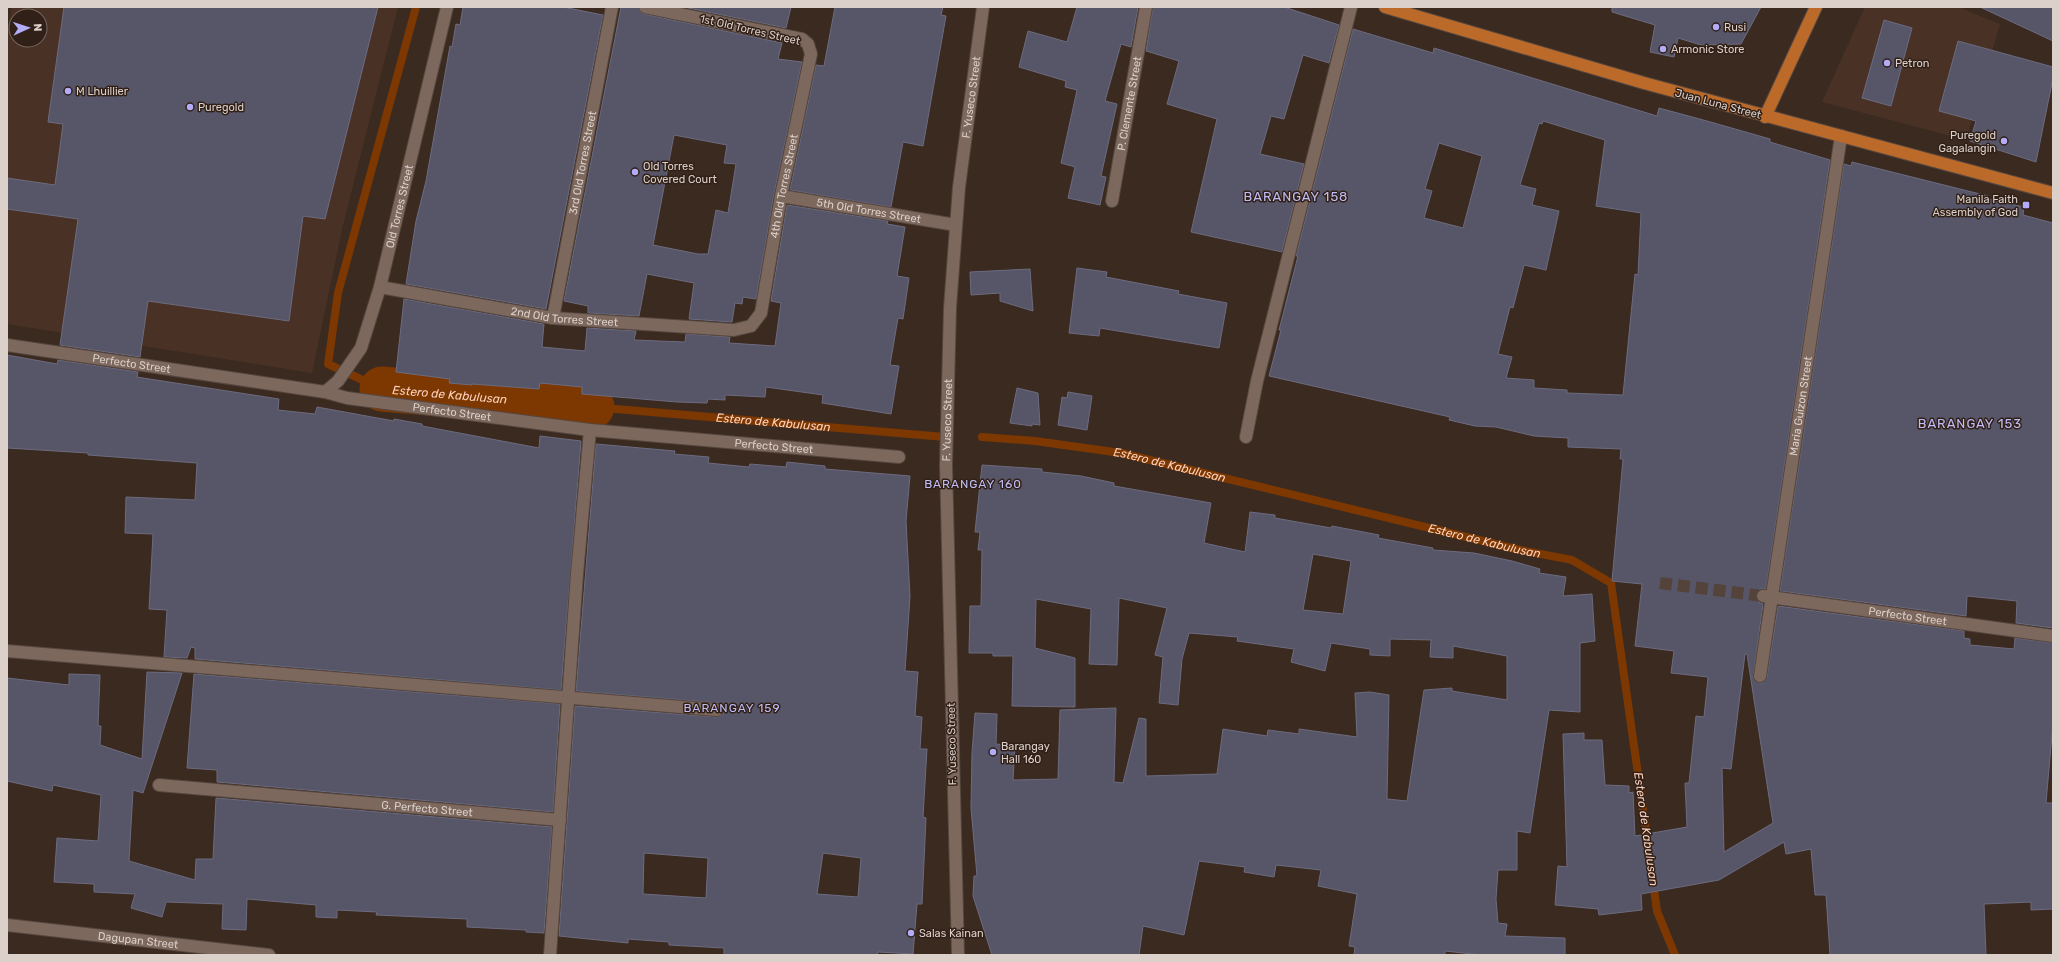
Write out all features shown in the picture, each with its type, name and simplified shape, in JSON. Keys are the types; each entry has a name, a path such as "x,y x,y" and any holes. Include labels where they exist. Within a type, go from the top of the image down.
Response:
{"main road":[{"name":"Juan Luna Street","path":"1385,7 1492,40 1765,117 2053,193"},
{"path":"1765,117 1816,7"}],"street":[{"name":"Old Torres Street","path":"325,392 338,381 361,348 380,287 447,7"},
{"name":"3rd Old Torres Street","path":"552,318 612,7"},
{"name":"1st Old Torres Street","path":"645,7 802,40 808,44"},
{"name":"F. Yuseco Street","path":"958,955 946,465 950,308 956,225 969,98 982,7"},
{"name":"P. Clemente Street","path":"1112,201 1146,7"},
{"path":"1246,437 1259,374 1351,7"},
{"name":"4th Old Torres Street","path":"752,326 761,313 781,196 810,54 808,44"},
{"name":"Maria Guizon Street","path":"1760,676 1767,597 1841,136"},
{"name":"5th Old Torres Street","path":"781,196 956,225"},
{"name":"2nd Old Torres Street","path":"380,287 552,318 734,330 752,326"},
{"name":"Perfecto Street","path":"7,345 325,392 347,398 590,430 899,457"},
{"path":"550,955 568,696 590,430"},
{"name":"Perfecto Street","path":"1767,597 2053,636"},
{"path":"7,650 568,696 717,710"},
{"name":"G. Perfecto Street","path":"159,785 560,820"},
{"name":"Dagupan Street","path":"7,925 269,955"}],"shaded area":[{"path":"12,7 398,7 343,225 312,373 7,324 8,28 8,48 48,48 48,8"},
{"path":"1865,7 1958,7 2000,24 1966,140 1822,102"}],"building":[{"name":"Puregold","path":"64,7 378,7 325,219 303,216 289,321 148,301 140,357 60,345 78,219 7,209 7,178 55,185 63,124 48,122"},
{"path":"463,7 563,7 603,15 546,309 406,284 416,221 426,181 450,46 452,47 456,24 460,25"},
{"path":"621,7 638,7 640,12 644,14 782,43 778,59 802,62 774,194 756,299 743,297 742,304 735,303 732,322 689,319 694,283 647,274 639,316 588,313 588,306 564,301","holes":["674,135 727,145 724,163 736,164 728,213 716,210 708,254 698,254 653,245"]},
{"path":"683,7 791,7 786,28"},
{"path":"835,7 943,7 941,15 946,16 923,146 903,142 891,207 790,190 816,65 824,66"},
{"path":"1077,7 1138,7 1131,47 1121,44 1105,101 1117,104 1101,176 1106,177 1100,205 1068,198 1075,167 1061,163 1077,90 1065,87 1066,81 1019,67 1028,31 1067,42"},
{"path":"1153,7 1284,7 1339,25 1329,63 1303,55 1284,119 1271,116 1260,154 1304,164 1282,252 1191,232 1217,119 1167,104 1179,61 1146,51"},
{"path":"1612,7 1761,7 1741,44 1701,45 1678,38 1674,57 1650,52 1655,25 1612,12"},
{"path":"1980,7 2053,7 2053,41"},
{"name":"Petron","path":"1884,20 1912,28 1891,106 1862,98"},
{"path":"1353,29 1433,53 1434,48 1657,116 1659,108 1707,121 1770,139 1770,142 1830,160 1766,589 1760,589 1756,595 1758,602 1763,604 1753,678 1759,683 1763,683 1767,677 1778,606 1964,631 1964,638 1970,639 1970,645 2014,649 2015,638 2053,643 2053,723 2046,803 2053,803 2053,909 2031,910 2031,902 1984,904 1986,955 1830,955 1826,895 1815,895 1811,849 1786,854 1784,842 1719,880 1641,894 1642,910 1599,915 1598,909 1555,905 1558,866 1567,867 1563,734 1584,733 1584,740 1602,740 1605,785 1629,786 1629,793 1633,792 1635,836 1687,827 1685,783 1689,783 1696,716 1704,717 1708,677 1671,673 1674,651 1635,646 1642,584 1612,581 1623,459 1620,459 1621,449 1568,447 1568,438 1534,436 1496,427 1475,426 1449,420 1450,417 1269,376 1298,256 1296,256","holes":["1543,121 1605,140 1596,206 1641,213 1638,275 1635,274 1623,395 1567,393 1567,390 1534,388 1534,380 1506,378 1512,357 1498,354 1510,307 1513,308 1524,265 1546,270 1559,211 1532,205 1536,189 1520,185 1539,123 1542,124","1439,143 1482,156 1463,228 1424,218 1432,191 1425,189","1745,654 1747,654 1773,823 1724,852 1722,768 1731,769"]},
{"path":"1958,41 2053,67 2053,78 2036,162 1970,141 1976,121 1939,111"},
{"path":"1852,162 1988,196 1988,199 2024,207 2023,215 2053,223 2053,628 2016,623 2017,601 1967,596 1966,616 1780,591 1844,164 1851,166"},
{"path":"787,205 888,221 887,224 905,227 897,276 909,278 903,319 898,318 890,365 899,366 891,414 822,403 823,395 766,387 765,397 725,395 725,400 708,399 707,403 677,402 582,394 582,387 540,383 539,389 449,383 450,379 396,372 404,299 544,324 542,347 585,351 587,328 636,331 634,340 685,342 686,334 730,337 729,343 775,346 781,303 771,301"},
{"path":"1077,268 1107,272 1106,277 1179,291 1178,294 1227,303 1219,348 1100,328 1099,336 1069,333"},
{"path":"1030,269 1033,311 1000,301 1000,293 971,295 970,272"},
{"path":"7,355 57,364 58,360 138,372 137,377 279,399 278,410 315,414 317,407 394,421 394,419 422,424 422,426 539,448 540,436 581,441 561,690 195,659 195,648 191,647 187,658 164,657 167,610 149,609 153,534 125,533 126,497 195,500 197,463 88,455 88,453 7,448"},
{"path":"1017,388 1038,393 1040,425 1032,424 1032,426 1010,423"},
{"path":"1068,392 1092,396 1087,430 1058,425 1062,397 1067,398"},
{"path":"596,444 675,451 674,454 709,457 708,463 749,467 750,464 786,467 787,462 825,466 825,469 910,476 906,521 910,596 905,671 918,672 915,716 922,717 920,749 927,749 923,817 926,818 922,904 917,904 913,954 878,952 877,955 724,955 724,948 669,945 669,942 628,939 628,943 559,936 575,706 716,717 723,715 724,710 722,704 718,703 576,691","holes":["644,853 708,858 706,898 643,894","823,853 861,858 858,897 817,894"]},
{"path":"982,465 1042,469 1042,472 1081,476 1114,483 1114,486 1211,503 1204,543 1245,552 1250,512 1275,515 1275,518 1331,528 1332,526 1379,535 1378,538 1433,548 1433,550 1474,553 1512,561 1540,569 1539,573 1566,577 1563,596 1592,594 1595,641 1580,643 1580,712 1549,710 1530,833 1517,831 1517,870 1498,870 1496,899 1498,923 1507,924 1505,936 1565,938 1565,955 1481,955 1445,951 1445,955 1354,955 1355,947 1349,946 1357,894 1318,886 1321,870 1276,865 1274,877 1244,872 1245,867 1199,861 1184,935 1143,926 1139,955 992,955 973,896 974,876 977,876 971,808 972,753 975,713 997,714 996,744 1015,746 1013,780 1058,779 1060,710 1116,708 1114,782 1123,783 1139,718 1146,719 1146,776 1217,774 1223,729 1267,736 1268,730 1299,734 1299,729 1357,737 1355,693 1370,692 1389,695 1387,799 1407,801 1424,690 1452,688 1452,691 1507,700 1507,656 1453,646 1453,658 1430,657 1431,640 1390,639 1390,656 1370,655 1370,649 1331,643 1325,671 1291,662 1294,649 1237,641 1238,637 1189,633 1182,659 1178,705 1159,703 1163,657 1155,655 1167,608 1119,598 1117,665 1089,664 1091,609 1036,599 1035,648 1075,658 1075,707 1012,706 1013,656 993,656 993,653 969,653 970,606 981,606 982,550 978,550 980,532 975,532","holes":["1313,554 1351,561 1343,614 1303,610"]},
{"path":"147,672 182,673 143,793 133,790 129,861 195,880 196,859 213,859 216,798 552,827 544,933 526,932 526,930 467,927 467,919 376,915 377,912 337,910 337,918 316,917 316,905 247,899 246,930 222,929 223,904 166,902 162,917 131,908 135,894 94,892 94,884 54,882 57,838 98,841 101,795 53,785 52,791 7,781 7,678 69,685 69,674 100,675 98,726 101,726 100,745 142,759"},
{"path":"194,674 560,704 553,812 217,782 217,770 187,768"}],"waterway":[{"name":"Estero de Kabulusan","path":"382,389 328,364 338,293 416,7"},
{"name":"Estero de Kabulusan","path":"382,389 592,407"},
{"name":"Estero de Kabulusan","path":"592,407 945,437"},
{"name":"Estero de Kabulusan","path":"982,437 1035,441 1121,453 1520,550 1572,560 1611,583 1648,845"},
{"name":"Estero de Kabulusan","path":"1653,882 1657,911 1675,955"}],"tunnel":[{"path":"1660,583 1763,596"}],"place":[{"name":"Rusi","path":"1716,27"},
{"name":"Armonic Store","path":"1663,49"},
{"name":"Petron","path":"1887,63"},
{"name":"M Lhuillier","path":"68,91"},
{"name":"Puregold","path":"190,107"},
{"name":"Puregold Gagalangin","path":"2004,141"},
{"name":"Old Torres Covered Court","path":"635,172"},
{"name":"Manila Faith Assembly of God","path":"2026,205"},
{"name":"Barangay Hall 160","path":"993,752"},
{"name":"Salas Kainan","path":"911,933"}],"district":[{"name":"BARANGAY 158","path":"1296,196"},
{"name":"BARANGAY 153","path":"1970,423"},
{"name":"BARANGAY 160","path":"973,484"},
{"name":"BARANGAY 159","path":"732,708"}]}
